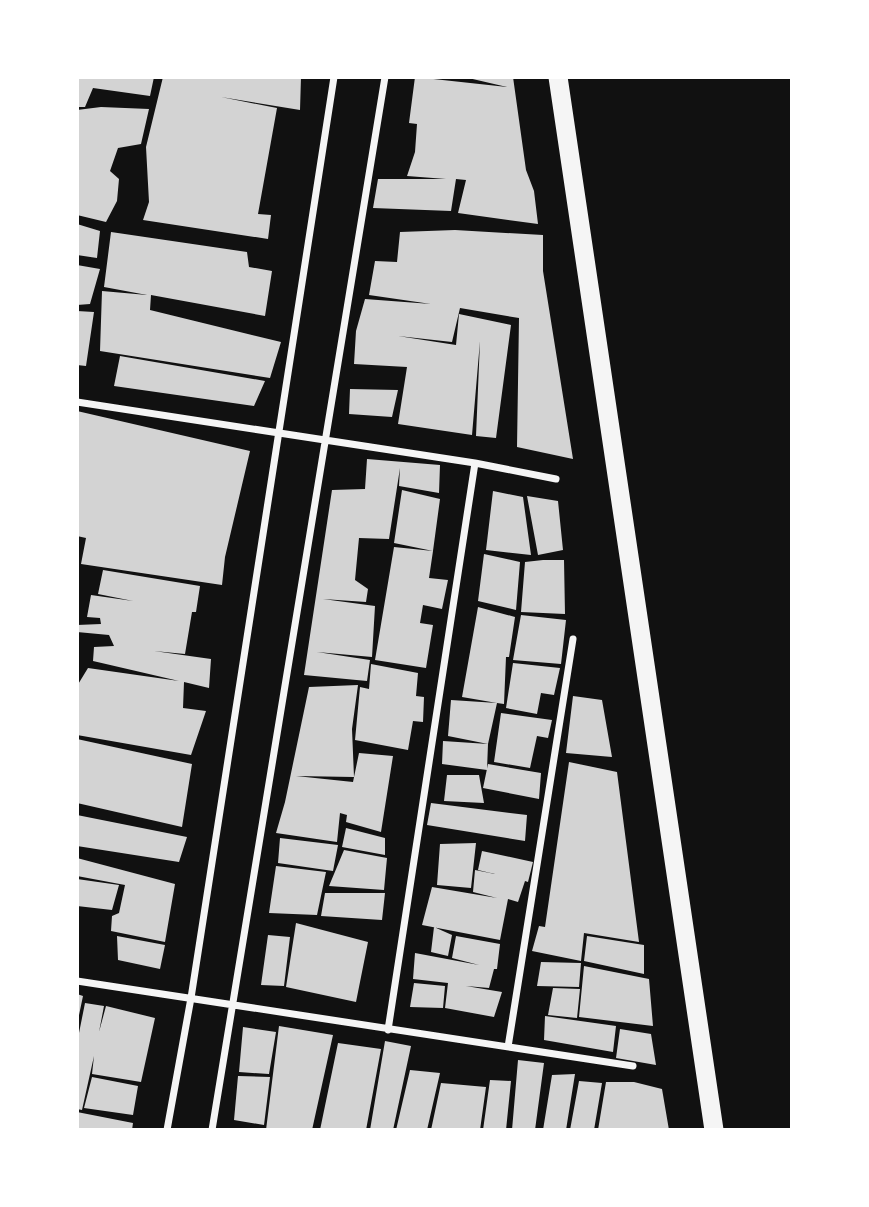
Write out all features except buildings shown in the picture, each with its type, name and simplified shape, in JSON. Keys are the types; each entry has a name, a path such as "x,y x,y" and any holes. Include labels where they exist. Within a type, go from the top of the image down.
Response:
{"highway":[{"path":"558,77 714,1130"}],"street":[{"path":"167,1130 191,998 334,77"},
{"path":"212,1130 385,77"},
{"path":"77,402 475,463 556,479"},
{"path":"388,1030 475,463"},
{"path":"508,1047 573,639"},
{"path":"77,981 633,1066"}]}
